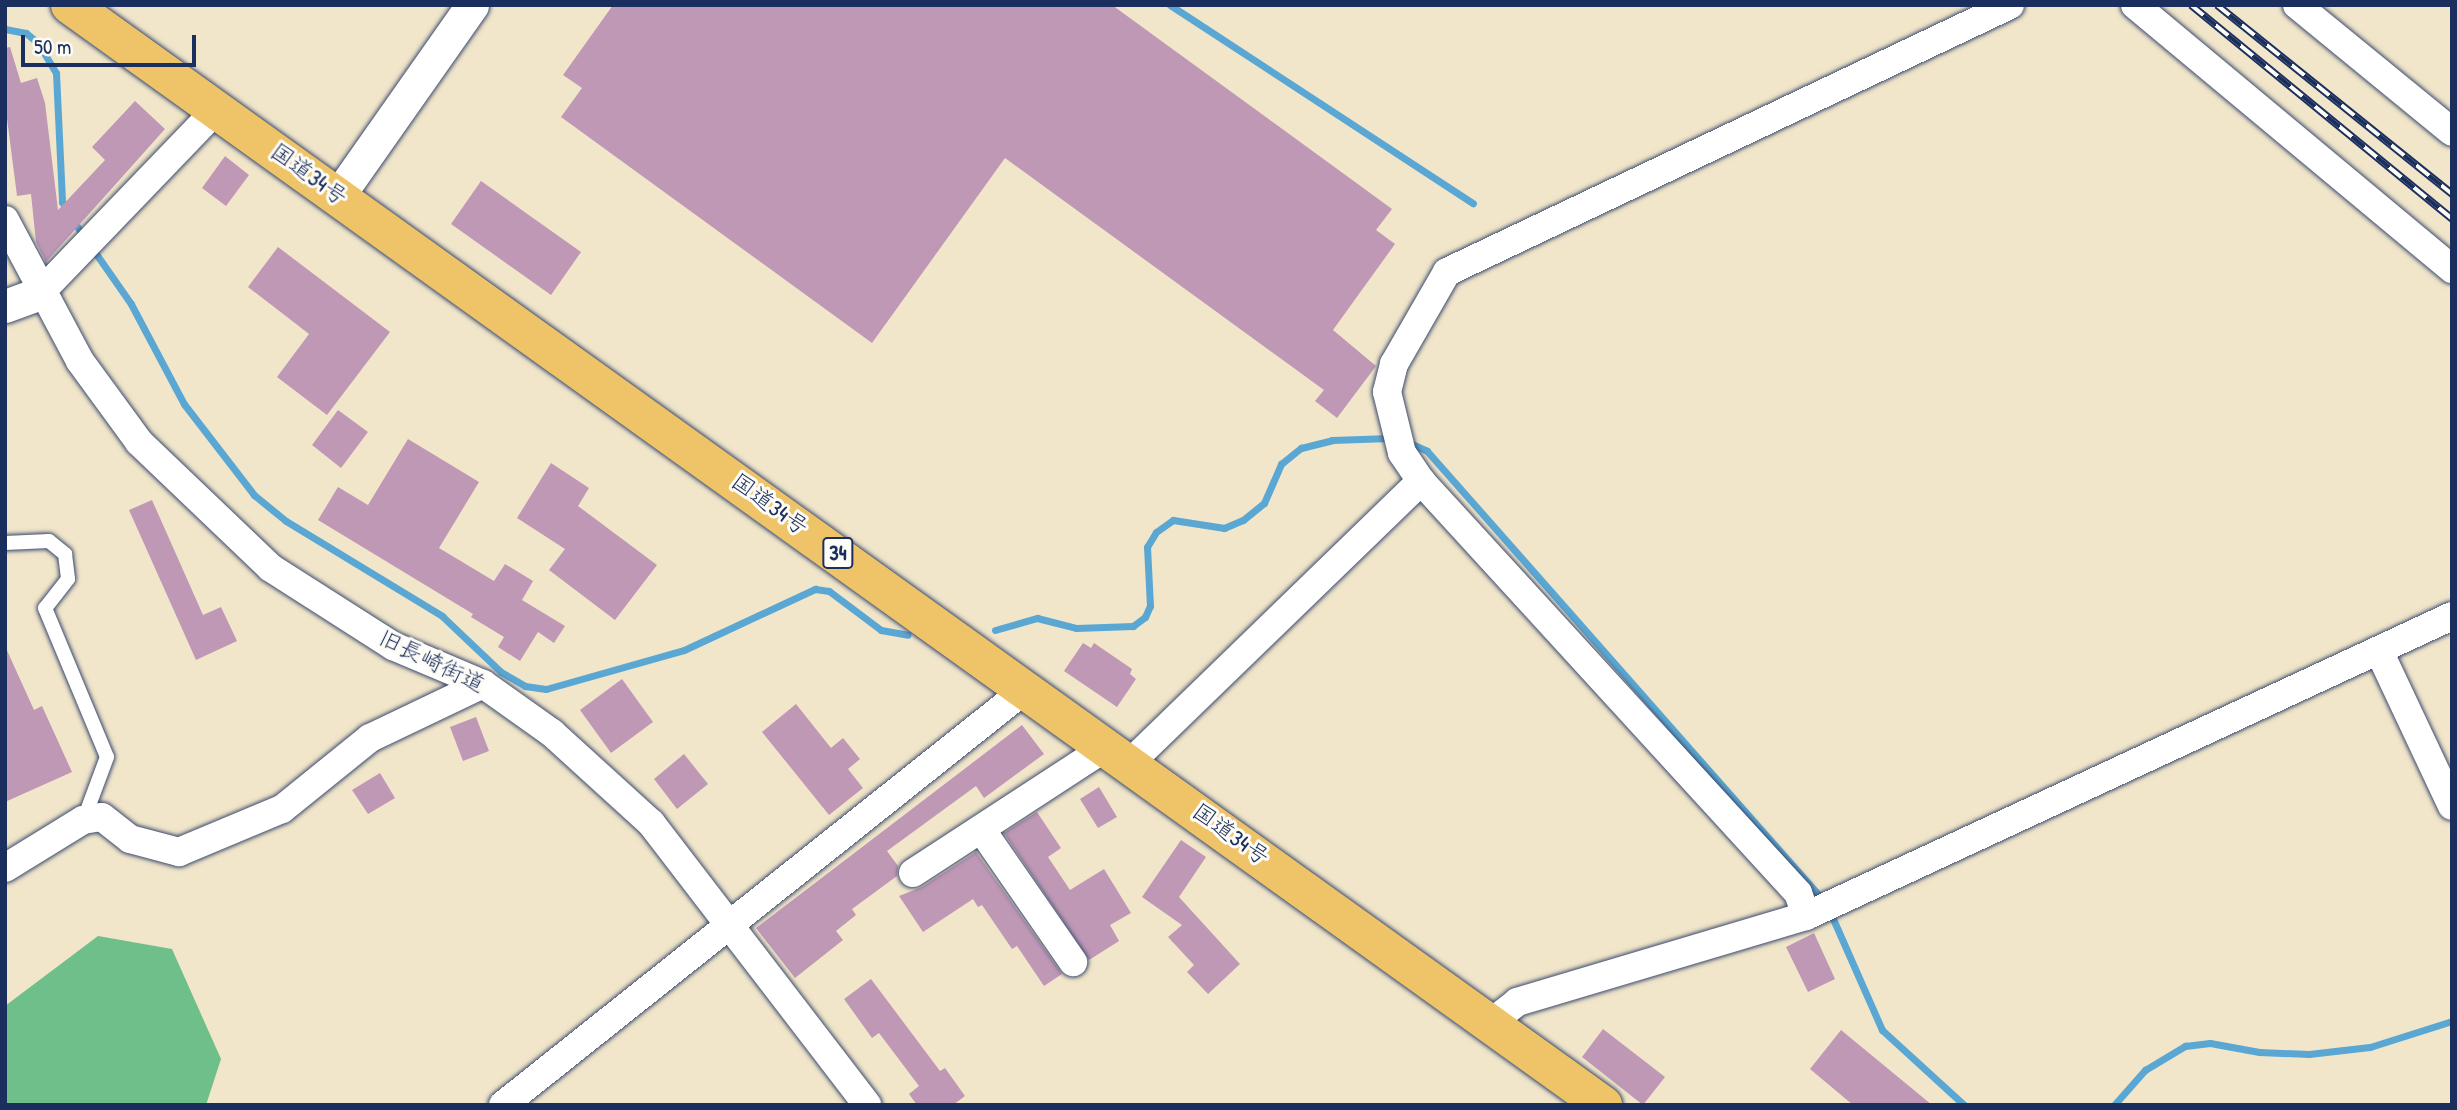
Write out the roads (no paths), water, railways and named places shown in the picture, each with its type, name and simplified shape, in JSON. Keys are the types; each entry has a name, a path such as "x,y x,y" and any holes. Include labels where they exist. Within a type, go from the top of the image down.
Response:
{"highway":[{"name":"国道34号","path":"70,5 218,108 1493,1021 1604,1105"}],"street":[{"path":"338,195 472,5"},
{"path":"1806,916 1798,893 1421,481 1402,453 1392,423 1387,392 1394,364 1447,272 2010,5"},
{"path":"2135,5 2452,269"},
{"path":"2297,5 2452,132"},
{"path":"5,306 40,293 92,243 218,108"},
{"name":"旧長崎街道","path":"5,220 40,293 80,361 139,442 271,568 393,646 483,684 552,733 651,823 730,922 867,1105"},
{"path":"913,873 981,829 1119,754 1421,481"},
{"path":"1493,1021 1517,1002 1806,916 2452,617"},
{"path":"2379,651 2452,806"},
{"path":"5,868 83,820 102,817 130,839 178,852 282,809 370,738 483,684"},
{"path":"503,1105 1027,688"},
{"path":"981,829 1073,962"}],"lane":[{"path":"5,543 49,541 65,554 68,579 45,608 107,757 83,820"}],"waterway":[{"path":"1170,5 1473,203"},
{"path":"5,29 26,33 38,43 56,73 62,202 85,239"},
{"path":"92,248 131,304 184,404 254,495 286,521 442,616 501,672 525,686 546,689 684,650 815,589 829,591 881,630 908,635"},
{"path":"995,630 1037,618 1076,628 1133,626 1145,617 1150,606 1147,547 1156,532 1173,520 1224,528 1243,520 1264,503 1281,464 1301,448 1332,440 1390,438"},
{"path":"1405,441 1427,451 1824,901"},
{"path":"1830,912 1882,1030 1964,1105"},
{"path":"2114,1105 2145,1070 2185,1046 2210,1043 2259,1052 2309,1054 2370,1047 2452,1021"}],"railway":[{"path":"2191,5 2452,219"},
{"path":"2217,5 2452,194"}]}
